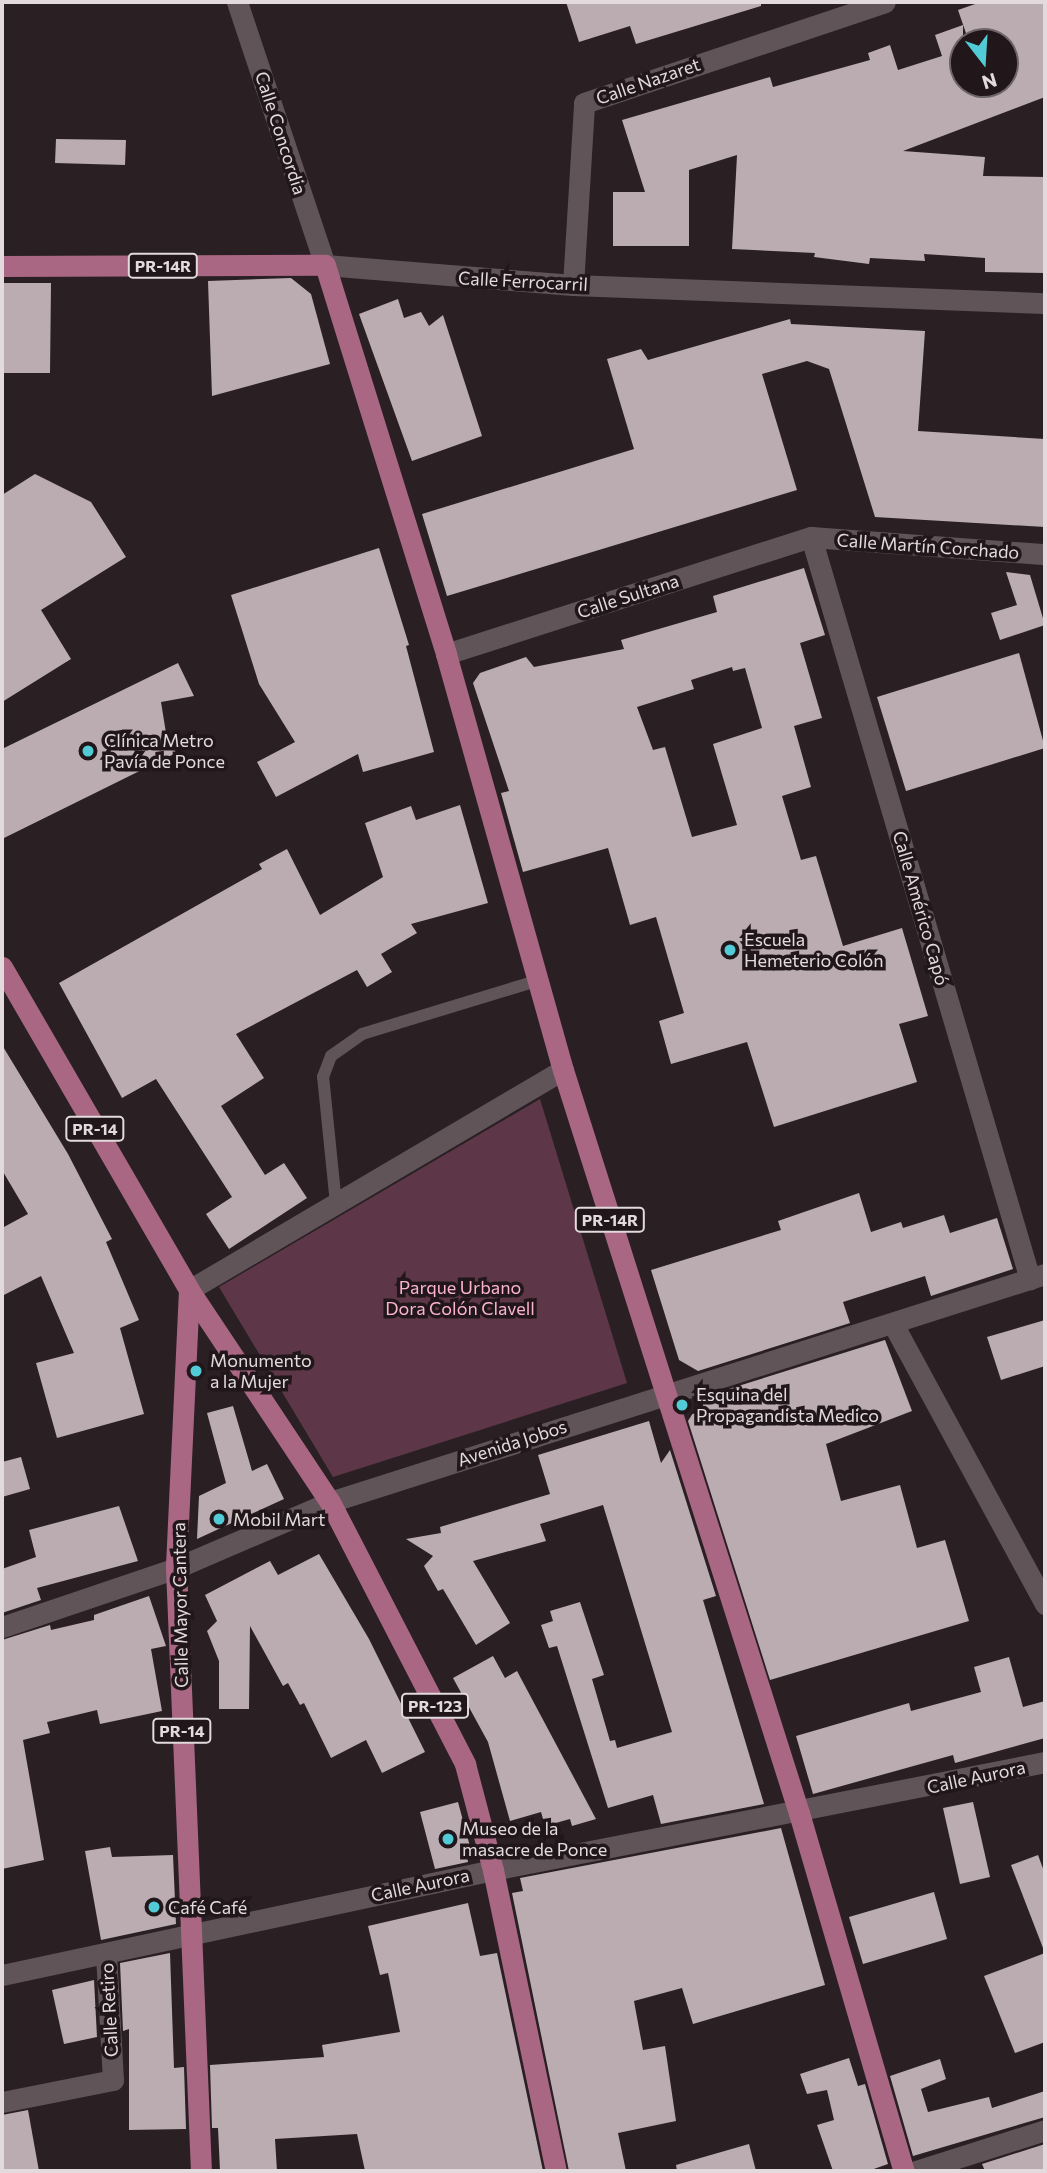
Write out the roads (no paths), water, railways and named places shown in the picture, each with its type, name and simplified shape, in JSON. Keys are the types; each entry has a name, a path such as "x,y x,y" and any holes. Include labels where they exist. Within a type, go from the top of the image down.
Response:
{"main road":[{"name":"Calle Ferrocarril","path":"2,266 325,265"},
{"name":"PR-14R","path":"325,265 446,654 563,1070 664,1395 799,1813 904,2171"},
{"name":"PR-14","path":"2,967 190,1290"},
{"name":"PR-123","path":"190,1290 330,1502 465,1764 493,1870 556,2171"},
{"name":"Calle Mayor Cantera","path":"190,1290 176,1568 201,2171"}],"street":[{"name":"Calle Concordia","path":"237,2 325,265"},
{"name":"Calle Nazaret","path":"573,285 584,103 885,2"},
{"name":"Calle Ferrocarril","path":"325,265 573,285 1041,305"},
{"name":"Calle Sultana","path":"446,654 811,537"},
{"name":"Calle Martín Corchado","path":"811,537 1045,554"},
{"name":"Calle Américo Capó","path":"811,537 1038,1277"},
{"path":"190,1290 563,1070"},
{"name":"Avenida Jobos","path":"2,1627 176,1568 330,1502 1038,1277"},
{"path":"893,1324 1045,1604"},
{"name":"Calle Aurora","path":"2,1975 493,1870 799,1813 1045,1762"},
{"name":"Calle Retiro","path":"2,2102 113,2080 106,1953"},
{"path":"916,2171 1045,2130"}],"lane":[{"path":"336,1204 323,1077 331,1056 362,1034 536,981"}],"place":[{"name":"Clínica Metro Pavía de Ponce","path":"88,751"},
{"name":"Escuela Hemeterio Colón","path":"730,950"},
{"name":"Monumento a la Mujer","path":"196,1371"},
{"name":"Esquina del Propagandista Medico","path":"682,1405"},
{"name":"Mobil Mart","path":"219,1519"},
{"name":"Museo de la masacre de Ponce","path":"448,1839"},
{"name":"Café Café","path":"154,1907"}],"park label":[{"name":"Parque Urbano Dora Colón Clavell","path":"460,1298"}]}
